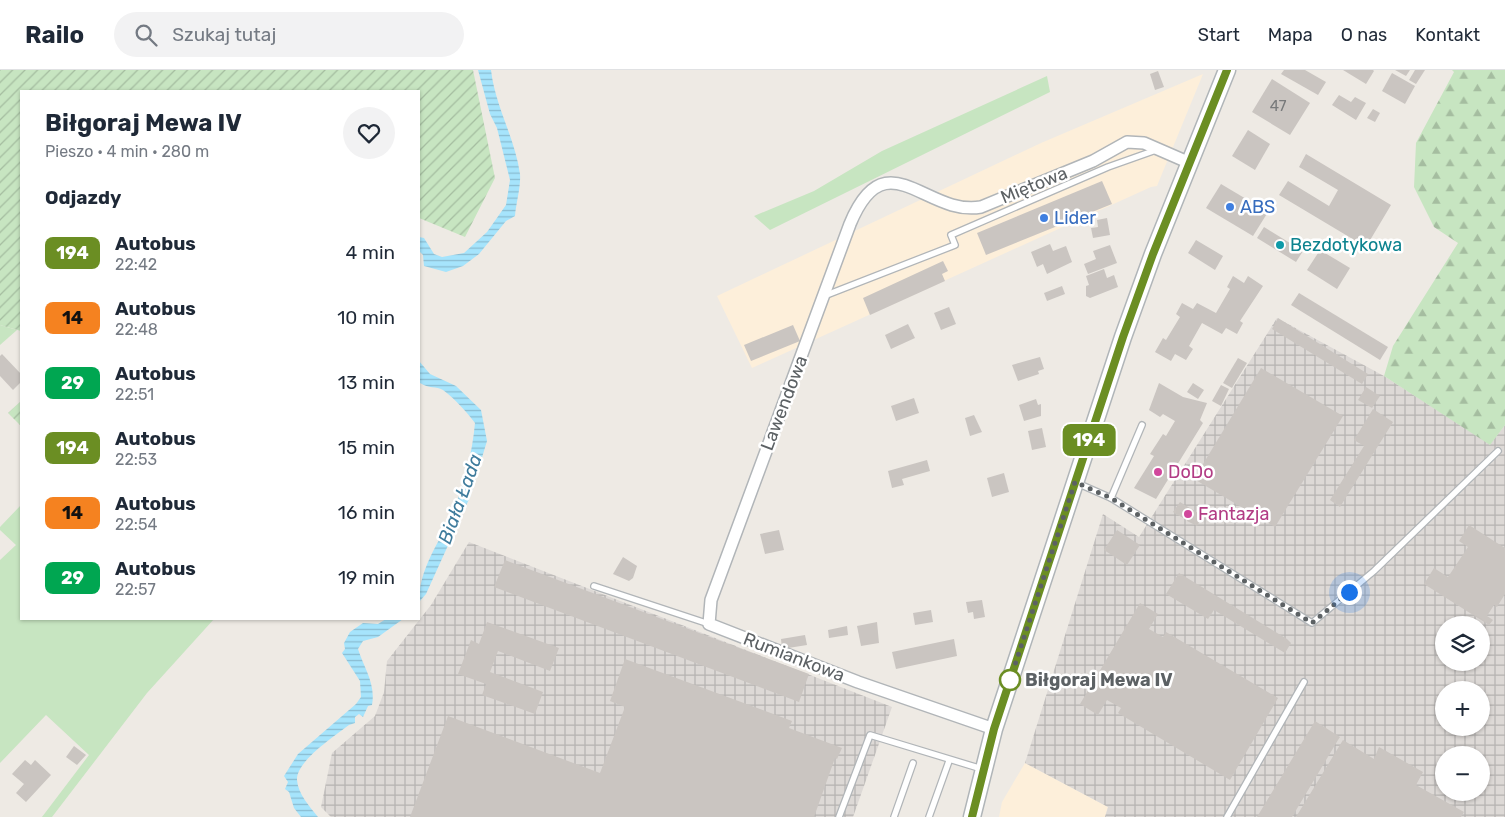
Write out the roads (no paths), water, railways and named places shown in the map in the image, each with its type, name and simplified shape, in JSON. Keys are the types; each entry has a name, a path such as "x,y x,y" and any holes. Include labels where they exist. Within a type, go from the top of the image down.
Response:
{"main road":[{"path":"972,817 994,729 1142,281 1227,70"}],"street":[{"name":"Miętowa","path":"875,188 889,183 905,184 955,207 971,209 981,207 1075,169 1127,142 1135,141 1159,149 1190,163"},
{"name":"Lawendowa","path":"709,624 711,600 857,207 865,196 875,188"},
{"name":"Rumiankowa","path":"709,624 858,682 994,729"}],"lane":[{"path":"824,296 955,245 951,235 1108,167 1159,149"},
{"path":"1111,498 1142,425"},
{"path":"1075,482 1111,498 1312,623 1374,571 1498,451"},
{"name":"Rumiankowa","path":"594,586 709,624"},
{"path":"1227,817 1304,682"},
{"path":"839,817 870,735 983,770"},
{"path":"929,817 949,761"},
{"path":"894,817 913,763"}],"water":[{"path":"478,70 491,70 493,83 514,148 520,174 515,216 506,221 479,254 463,266 446,272 424,266 423,255 420,252 420,237 424,238 434,254 442,257 464,253 487,232 506,205 510,180 497,128 490,114"},
{"name":"Biała Łada","path":"420,362 430,374 456,386 481,410 487,441 470,497 426,594 420,601 422,579 426,568 456,505 464,482 470,459 475,423 460,405 443,390 420,383"},
{"path":"384,620 402,620 378,637 363,641 358,649 371,683 372,705 368,706 363,717 359,714 355,717 355,723 349,725 326,742 303,765 298,773 298,785 305,800 318,817 301,817 294,808 289,792 285,789 288,782 284,776 298,754 356,704 361,697 360,681 342,653 345,649 344,643 350,632 363,623 378,624"}],"place":[{"name":"ABS","path":"1230,207"},
{"name":"Lider","path":"1044,218"},
{"name":"Bezdotykowa","path":"1280,245"},
{"name":"DoDo","path":"1158,472"},
{"name":"Fantazja","path":"1188,514"},
{"name":"Biłgoraj Mewa IV","path":"1010,680"}]}
